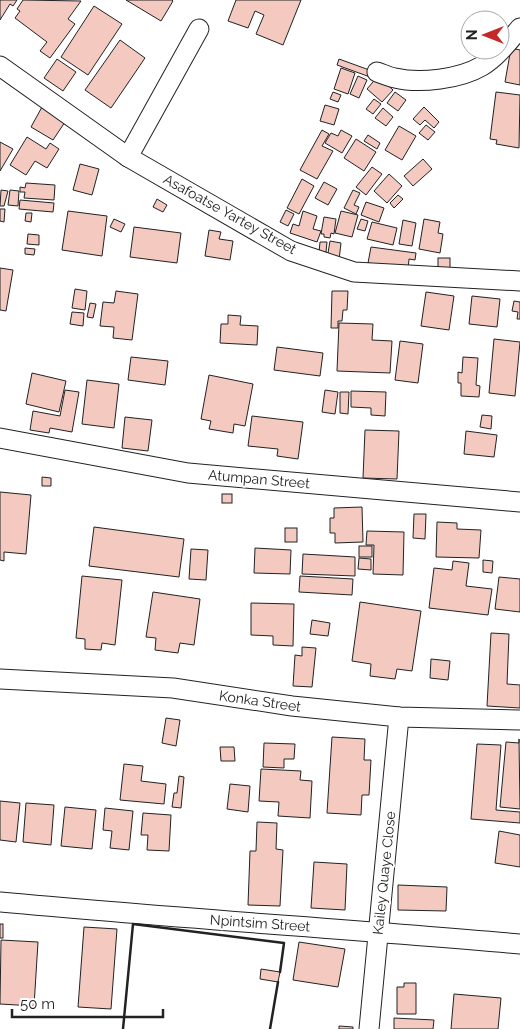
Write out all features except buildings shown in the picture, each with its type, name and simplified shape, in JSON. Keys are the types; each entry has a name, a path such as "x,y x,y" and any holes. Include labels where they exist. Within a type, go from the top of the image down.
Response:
{"street":[{"path":"377,72 395,78 419,81 459,76 482,66 502,49 520,28"},
{"path":"128,157 200,29"},
{"name":"Asafoatse Yartey Street","path":"0,66 128,157 291,251 354,272 520,281"},
{"name":"Atumpan Street","path":"0,438 188,473 520,502"},
{"name":"Konka Street","path":"0,679 173,688 292,706 399,717 520,720"},
{"name":"Kailey Quaye Close","path":"369,1029 399,717"},
{"name":"Npintsim Street","path":"0,902 96,911 378,931 520,944"}],"wall":[{"path":"123,1029 133,924 284,943 280,972"},
{"path":"270,1029 278,982"}]}
